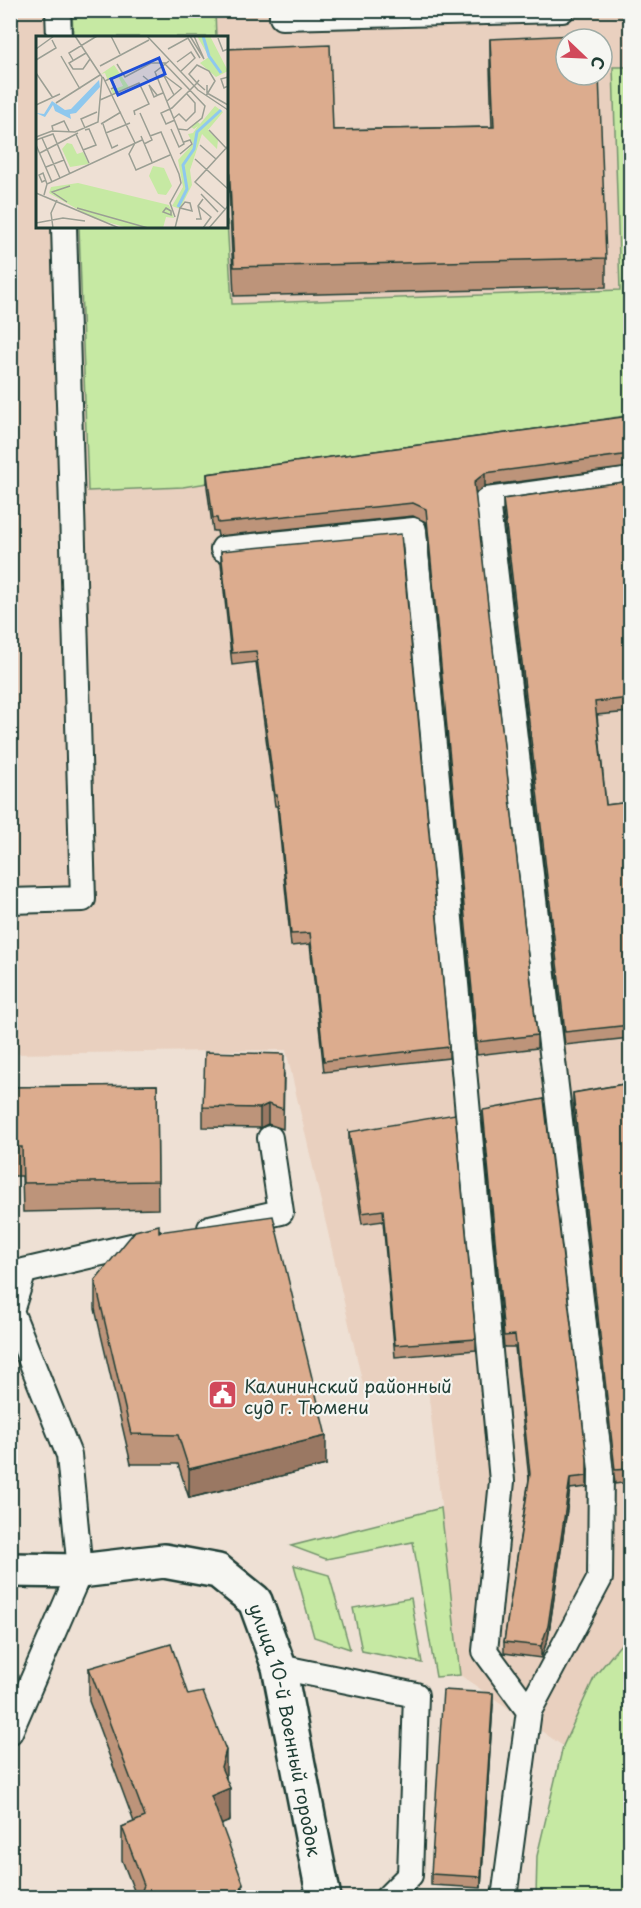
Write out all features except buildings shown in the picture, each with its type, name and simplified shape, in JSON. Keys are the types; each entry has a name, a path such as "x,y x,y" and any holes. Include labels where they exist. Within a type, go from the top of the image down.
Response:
{"street":[{"name":"улица 10-й Военный городок","path":"10,1570 80,1570 164,1561 218,1572 255,1601 279,1667 324,1898"}],"lane":[{"path":"58,10 59,36"},
{"path":"282,10 282,17 562,10"},
{"path":"10,901 82,900 64,228"},
{"path":"504,1898 529,1711 600,1578 601,1469 487,500 630,480"},
{"path":"223,549 414,530 502,1482 485,1651 529,1711"},
{"path":"10,1732 80,1570 69,1455 11,1311 24,1271 281,1212 270,1138"},
{"path":"279,1667 416,1695 410,1875 387,1898"}],"shaded area":[{"path":"10,11 630,11 630,1633 595,1676 563,1746 460,1675 428,1389 364,1389 286,1050 11,1054"}],"green space":[{"path":"72,11 215,11 216,36 73,36"},
{"path":"614,67 630,67 630,415 183,487 88,491 79,228 227,228 232,304 620,290"},
{"path":"441,1508 460,1675 436,1677 413,1542 326,1559 291,1546"},
{"path":"294,1565 329,1575 350,1649 314,1637"},
{"path":"411,1598 422,1663 362,1651 353,1608"},
{"path":"630,1633 630,1897 536,1897 537,1856 563,1746 595,1676"}],"place":[{"name":"Калининский районный суд г. Тюмени","path":"223,1395"}]}
